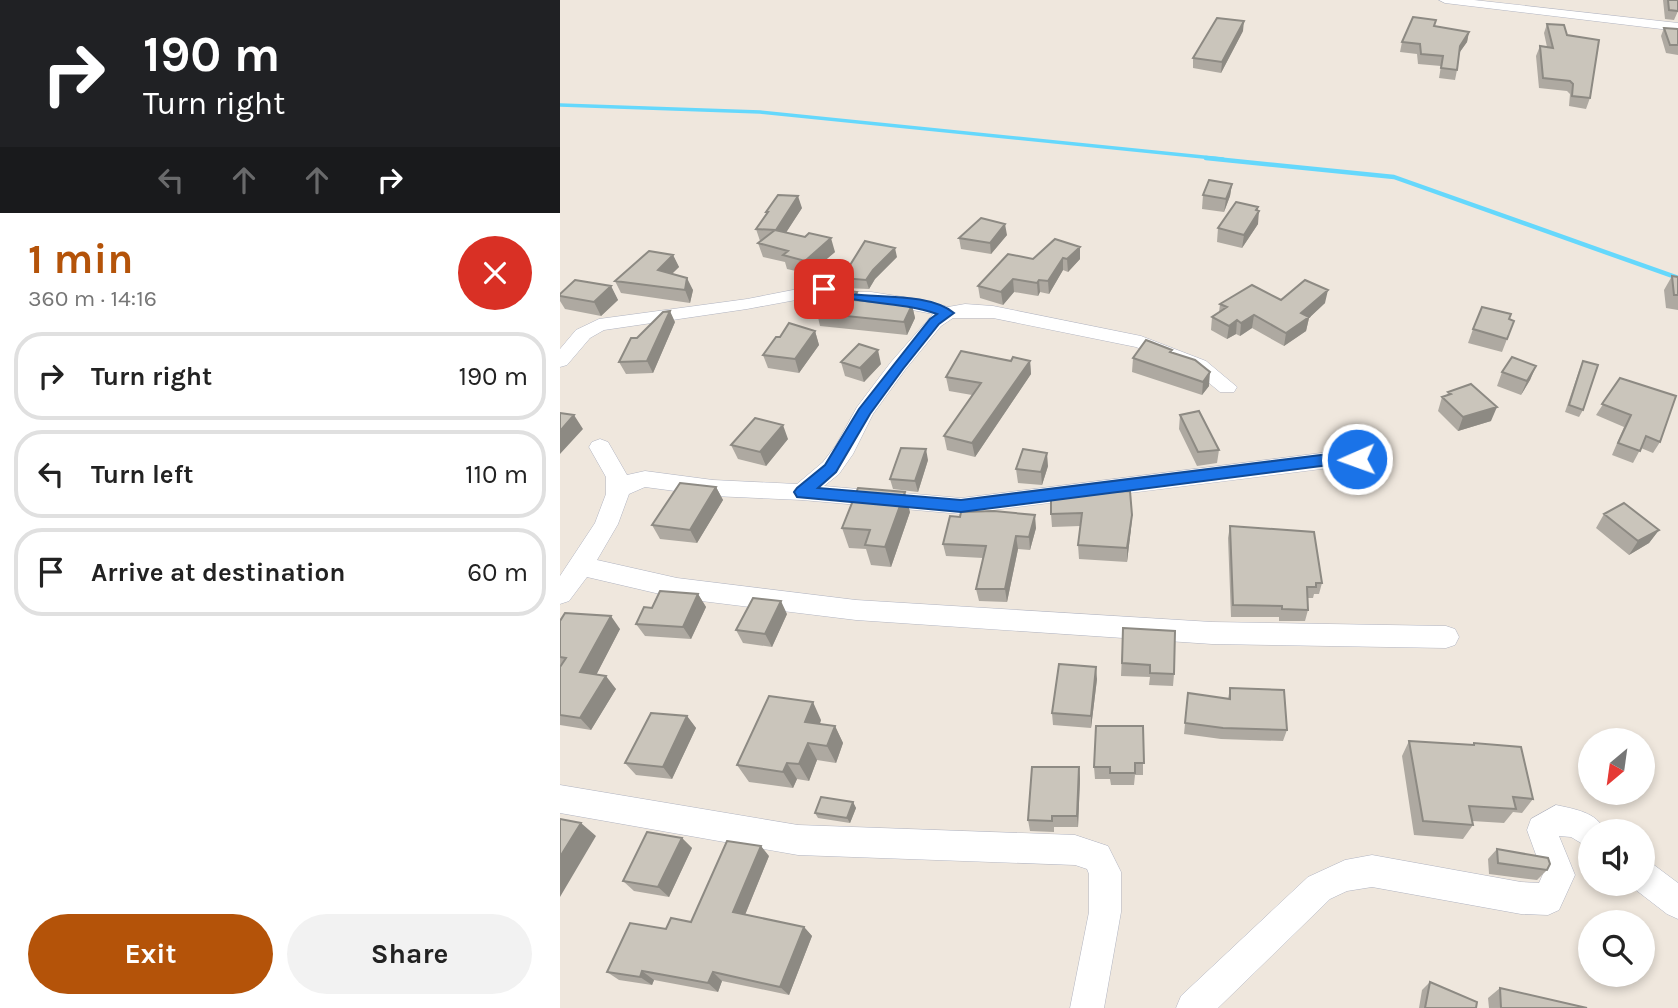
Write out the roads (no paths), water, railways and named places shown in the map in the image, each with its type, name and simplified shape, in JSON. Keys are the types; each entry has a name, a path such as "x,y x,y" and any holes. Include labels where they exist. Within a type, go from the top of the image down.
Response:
{"street":[{"path":"1445,0 1678,27"},
{"path":"560,361 583,334 599,325 747,304 824,289 849,297 871,297 923,305 947,313"},
{"path":"802,492 831,468 845,449 864,412 934,322 947,313 965,310 993,312 1141,342 1199,365 1227,387"},
{"path":"560,594 582,566 609,518 618,490 614,470 600,447"},
{"path":"618,490 631,482 645,479 713,488 802,492 961,506 1325,460 1357,459"},
{"path":"582,566 677,588 856,610 1212,633 1446,637"},
{"path":"560,799 798,840 1075,850 1097,857 1105,872 1105,912 1087,1008"},
{"path":"1193,1008 1319,888 1345,876 1372,872 1521,898 1548,899 1559,875 1542,830 1556,820 1578,825"},
{"path":"1655,885 1678,903"}],"waterway":[{"path":"560,105 760,112 1223,159"},
{"path":"1206,158 1394,177 1678,278"}]}
